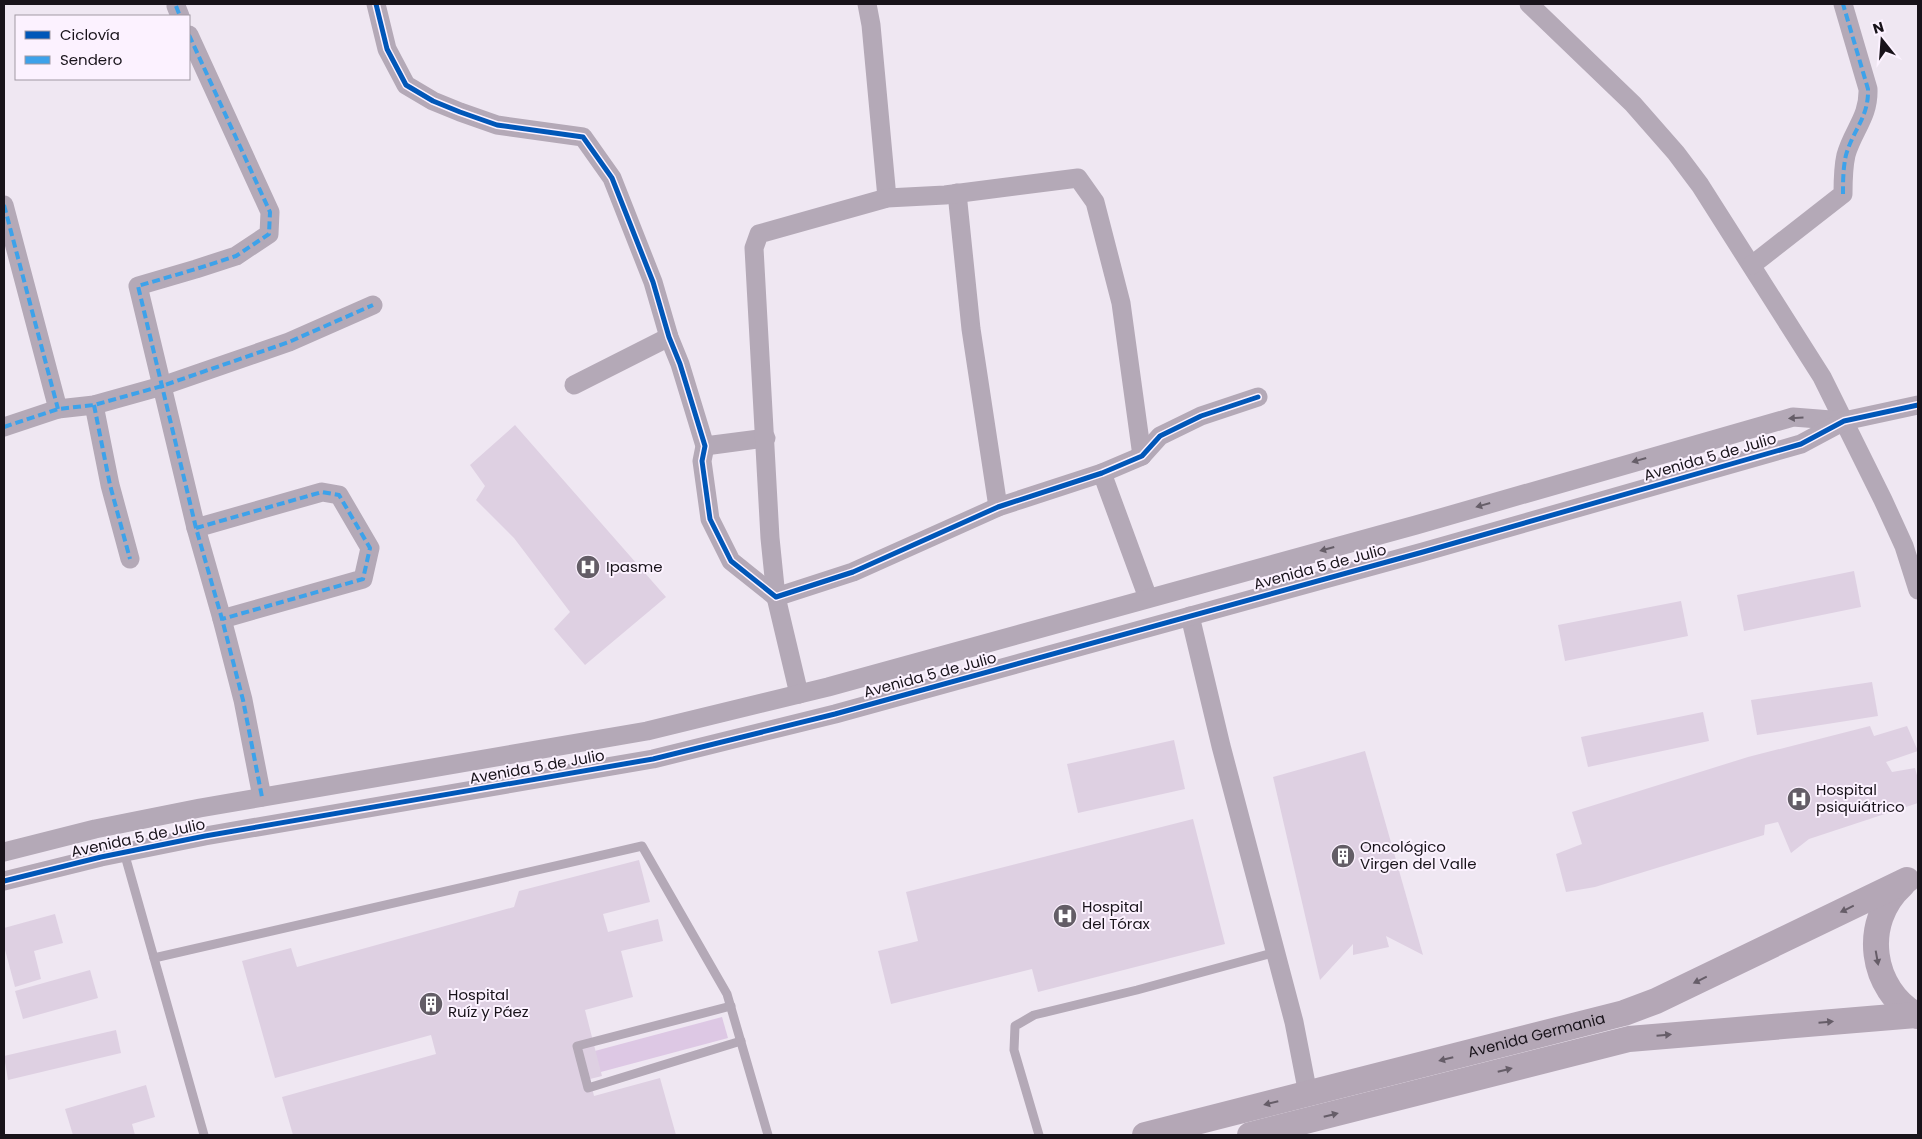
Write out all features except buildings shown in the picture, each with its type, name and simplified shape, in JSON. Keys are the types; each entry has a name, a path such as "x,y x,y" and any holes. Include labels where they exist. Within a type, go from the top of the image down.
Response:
{"street":[{"path":"376,4 387,49 406,85 433,101 497,125 583,137 612,178 653,282 705,446 702,461 710,519 731,561 776,597"},
{"path":"867,4 872,25 887,198"},
{"path":"1529,4 1633,104 1671,147 1700,185 1822,377 1904,546 1918,590"},
{"path":"1752,265 1843,194 1846,155 1866,112 1869,98 1843,4"},
{"path":"190,37 270,212 269,234 236,256 138,286 196,528 222,619 242,700 262,797"},
{"path":"798,694 776,597 770,538 766,438 754,248 760,234 887,198 1078,178 1095,202 1121,303 1142,456"},
{"path":"957,192 971,329 998,507"},
{"path":"4,205 58,409"},
{"path":"4,427 58,409 94,405 162,386 289,342 373,305"},
{"path":"574,385 669,337"},
{"path":"776,597 853,572 998,507 1102,473 1142,456 1160,436 1201,416 1258,397"},
{"path":"94,405 110,485 130,559"},
{"path":"1844,421 1918,405"},
{"name":"Avenida 5 de Julio","path":"4,852 146,818 647,731 798,694 1416,524 1793,417 1844,421"},
{"name":"Avenida 5 de Julio","path":"4,881 124,852 205,836 653,759 835,714 1423,552 1801,444 1844,421"},
{"path":"705,446 766,438"},
{"path":"1102,473 1148,598"},
{"path":"196,528 322,492 339,495 370,548 363,579 222,619"},
{"path":"1190,616 1221,746 1294,1022 1308,1094"},
{"path":"1912,877 1895,891 1886,904 1879,919 1875,950 1878,966 1892,994 1903,1006 1917,1015"},
{"name":"Avenida Germania","path":"1145,1135 1608,1018 1656,1001 1912,877"},
{"name":"Avenida Germania","path":"1250,1135 1629,1039 1917,1015"}],"lane":[{"path":"154,958 642,846 727,994 768,1135"},
{"path":"124,852 204,1135"},
{"path":"1038,1135 1014,1050 1015,1026 1034,1015 1137,990 1276,952"},
{"path":"731,1006 577,1046 588,1088 740,1041"}],"shaded area":[{"path":"722,1017 728,1038 597,1073 591,1052"}],"marked path":[{"path":"1843,4 1868,89 1868,99 1863,116 1846,155 1843,194"},
{"path":"176,6 180,15"},
{"path":"190,37 270,212 269,234 236,256 138,286 196,528 243,700 262,797"},
{"path":"4,205 58,409"},
{"path":"4,427 58,409 94,405 162,386 289,342 373,305"},
{"path":"94,405 110,485 130,559"},
{"path":"196,528 322,492 339,495 370,548 363,579 222,619"}],"cycle path":[{"path":"376,4 387,49 406,85 433,101 497,125 583,137 612,178 653,282 705,446 702,461 710,519 731,561 776,597 853,572 998,507 1102,473 1142,456 1160,436 1201,416 1258,397"},
{"path":"4,881 101,857 205,836 653,759 835,714 1423,552 1801,444 1844,421 1918,405"}],"place":[{"name":"Ipasme","path":"588,567"},
{"name":"Hospital psiquiátrico","path":"1799,799"},
{"name":"Oncológico Virgen del Valle","path":"1343,856"},
{"name":"Hospital del Tórax","path":"1065,916"},
{"name":"Hospital Ruíz y Páez","path":"431,1004"}]}
